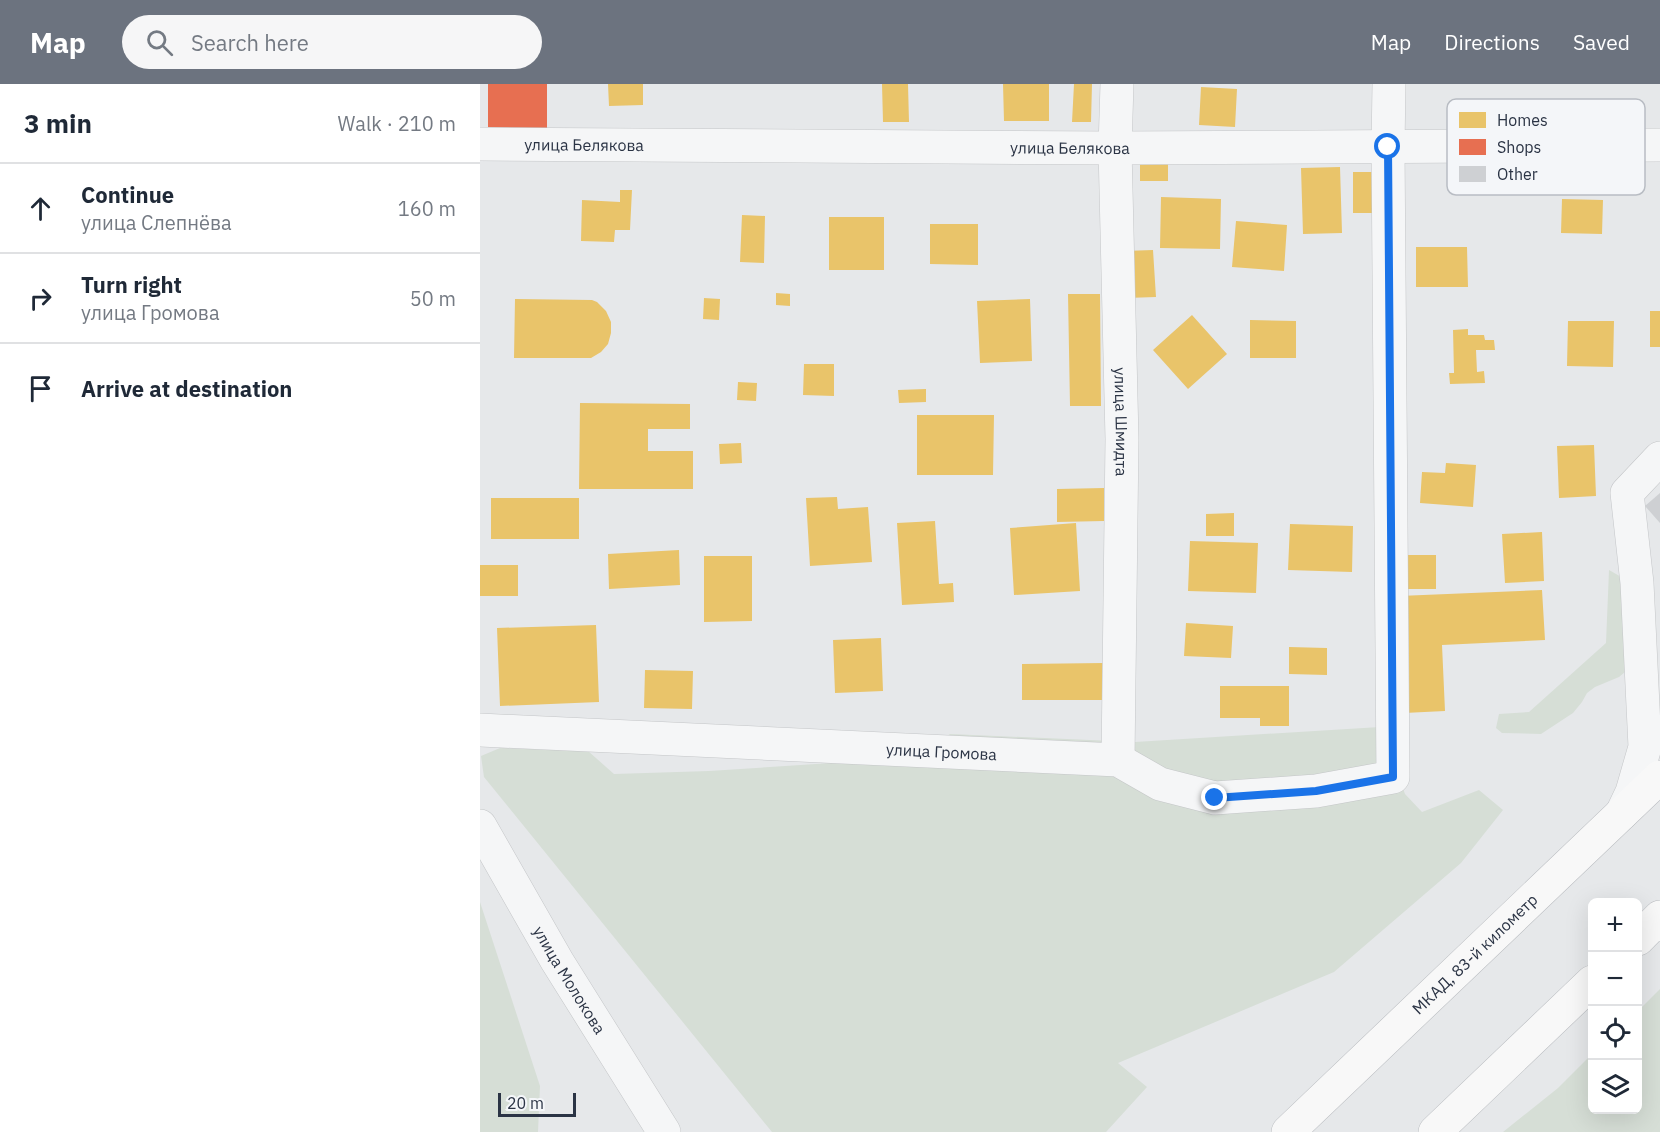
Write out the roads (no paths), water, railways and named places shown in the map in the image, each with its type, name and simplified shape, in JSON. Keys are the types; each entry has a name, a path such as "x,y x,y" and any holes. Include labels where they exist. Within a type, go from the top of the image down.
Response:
{"highway":[{"name":"МКАД, 83-й километр","path":"1288,1132 1660,777"},
{"path":"1642,935 1660,917"},
{"path":"1436,1132 1588,987"}],"street":[{"name":"улица Шмидта","path":"1118,84 1115,148 1122,440 1118,760"},
{"path":"1388,147 1389,84"},
{"name":"улица Белякова","path":"480,144 1115,148 1447,147"},
{"name":"улица Белякова","path":"1645,145 1660,145"},
{"name":"улица Громова","path":"480,730 1118,760 1160,784 1215,798 1316,791 1393,777 1388,147"},
{"path":"1622,813 1632,792 1645,747 1651,669 1637,583 1627,493 1660,458"},
{"path":"1632,539 1660,560"},
{"name":"улица Молокова","path":"480,826 557,961 664,1132"}]}
